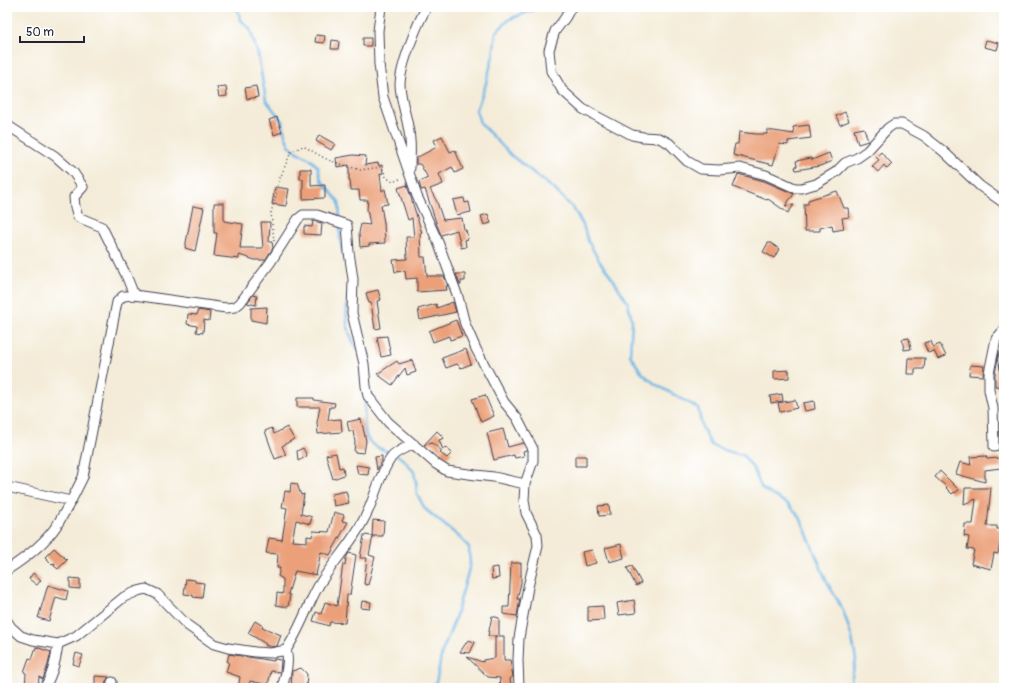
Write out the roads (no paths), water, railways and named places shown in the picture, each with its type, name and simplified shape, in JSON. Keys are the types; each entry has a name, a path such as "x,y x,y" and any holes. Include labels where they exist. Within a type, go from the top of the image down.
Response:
{"street":[{"path":"410,175 410,139 404,114 400,84 403,64 419,20 427,7"},
{"path":"571,7 555,31 549,50 551,71 562,90 583,109 632,135 659,138 669,143 687,161 701,168 719,170 740,168 766,175 795,188 801,188 816,184 836,172 845,163 857,158 867,151 888,128 894,124 902,124 924,136 943,151 980,186 1004,203"},
{"path":"379,9 379,64 383,97 417,196 438,242 458,296 465,324 476,349 504,402 517,418 533,448 533,461 525,484 524,500 526,513 537,535 538,546 528,587 519,638 519,688"},
{"path":"7,125 55,156 73,172 83,187 74,197 78,217 102,227 126,274 134,295"},
{"path":"7,570 18,563 48,536 57,525 83,477 117,302 123,296 134,295 226,308 235,307 240,303 276,255 298,219 303,215 317,215 347,226 353,279 352,313 364,364 368,396 388,422 436,464 447,471 494,477 525,484"},
{"path":"994,447 993,408 989,390 989,373 996,339 1004,330"},
{"path":"7,621 10,627 21,636 33,640 58,644 76,636 124,597 146,589 158,594 186,625 214,644 228,648 255,652 271,653 286,650 292,642 319,586 334,562 354,537 365,519 379,483 392,456 414,444"},
{"path":"7,487 71,500"},
{"path":"44,688 50,677 57,656 58,644"},
{"path":"282,688 288,654 286,650"}],"waterway":[{"path":"236,7 241,20 250,29 258,55 266,100 282,121 289,145 310,159 318,167 321,180 339,202 340,220"},
{"path":"538,7 510,19 496,32 493,56 485,87 476,110 480,123 512,156 554,189 573,208 583,225 588,241 600,262 628,303 632,320 630,355 642,373 655,384 698,408 702,427 711,445 743,455 753,468 762,489 788,504 800,517 826,580 843,610 852,638 856,660 849,688"},
{"path":"340,225 341,244 347,263"},
{"path":"348,297 347,324 357,349"},
{"path":"365,397 364,420 367,437 374,445 392,453"},
{"path":"397,455 405,461 414,472 417,494 425,509 469,547 470,565 455,619 442,652 435,688"}]}
